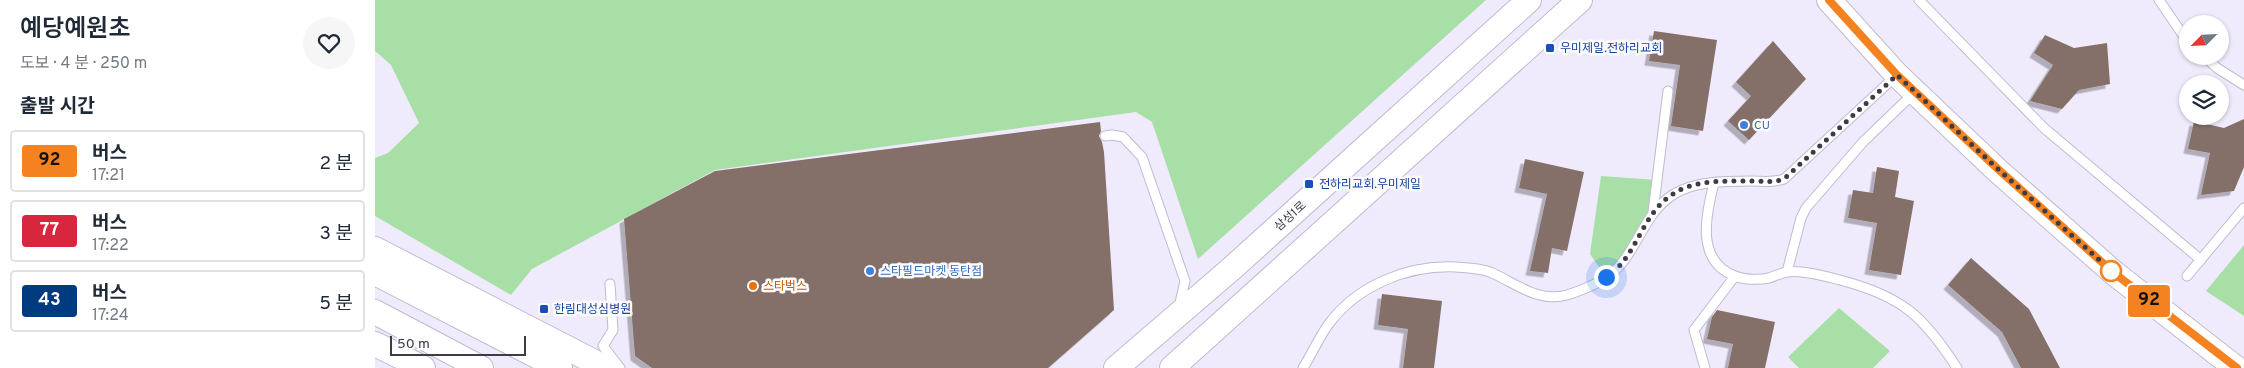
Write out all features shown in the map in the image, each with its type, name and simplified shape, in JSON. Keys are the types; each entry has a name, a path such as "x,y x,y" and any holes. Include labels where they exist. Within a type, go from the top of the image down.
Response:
{"street":[{"name":"삼성1로","path":"1116,368 1177,316 1529,0"},
{"path":"1172,368 1580,0"},
{"path":"1829,0 1897,75 1999,170 2114,273 2237,368"},
{"path":"375,249 604,357"},
{"path":"375,273 560,368"},
{"path":"375,312 481,368"},
{"path":"375,344 423,368"}],"lane":[{"path":"1919,0 2044,128 2201,260"},
{"path":"2159,0 2179,29"},
{"path":"2214,65 2244,85"},
{"path":"1303,368 1328,325 1352,300 1386,280 1420,268 1433,266 1487,271 1534,294 1553,297 1567,295 1596,283 1617,269 1629,254 1653,212 1665,200 1683,189 1696,185 1714,183 1774,183 1784,179 1897,75"},
{"path":"1653,212 1668,91"},
{"path":"1787,272 1805,208 1863,142 1915,92"},
{"path":"1105,136 1123,137 1142,157 1185,281 1177,316"},
{"path":"1714,183 1706,217 1705,234 1709,252 1721,267 1735,276 1751,279 1767,278 1787,272 1831,278 1871,289 1908,307 1935,334 1957,368"},
{"path":"2187,276 2244,208"},
{"path":"1705,368 1694,330 1735,276"},
{"path":"610,284 613,330 604,357 620,368"}],"green space":[{"path":"375,0 1486,0 1198,259 1152,122 1136,112 715,170 532,269 511,295 375,216 375,158 388,153 419,123 391,65 375,51"},
{"path":"1601,176 1657,180 1653,212 1621,265 1606,277 1590,254"},
{"path":"2244,245 2244,316 2206,291"},
{"path":"1839,308 1890,351 1873,368 1799,368 1788,357"}],"building":[{"path":"1654,31 1717,40 1703,131 1671,126 1680,65 1649,61"},
{"path":"2045,35 2074,48 2107,43 2110,84 2079,90 2062,109 2030,101 2053,65 2034,53"},
{"path":"1773,41 1806,79 1749,140 1728,121 1751,96 1736,82"},
{"path":"2244,119 2244,167 2234,191 2201,195 2210,153 2188,149 2193,125 2211,125 2224,128"},
{"name":"스타필드마켓 동탄점","path":"1100,122 1101,131 1099,136 1104,152 1114,310 1048,368 652,368 635,356 624,219 715,171"},
{"path":"1525,159 1584,172 1567,251 1552,248 1548,273 1530,271 1547,194 1519,188"},
{"path":"1877,167 1899,171 1895,197 1914,201 1901,275 1869,270 1877,223 1848,218 1853,190 1873,193"},
{"path":"1971,258 2029,309 2060,368 2021,368 2002,332 1948,285"},
{"path":"1382,294 1442,301 1434,368 1403,368 1408,329 1378,325"},
{"path":"1717,310 1775,322 1765,368 1728,368 1733,344 1707,339 1712,317"}],"bus line":[{"name":"92","path":"1829,0 1897,75 1999,170 2114,273 2237,368"}],"place":[{"name":"우미제일.전하리교회","path":"1550,48"},
{"name":"CU","path":"1744,125"},
{"name":"전하리교회.우미제일","path":"1309,184"},
{"name":"스타필드마켓 동탄점","path":"870,271"},
{"name":"스타벅스","path":"753,286"},
{"name":"한림대성심병원","path":"544,309"}],"route":[{"path":"1606,277 1629,254 1647,219 1665,200 1683,189 1696,185 1733,181 1774,183 1784,179 1846,124 1897,75 2114,273 2111,271"}]}
